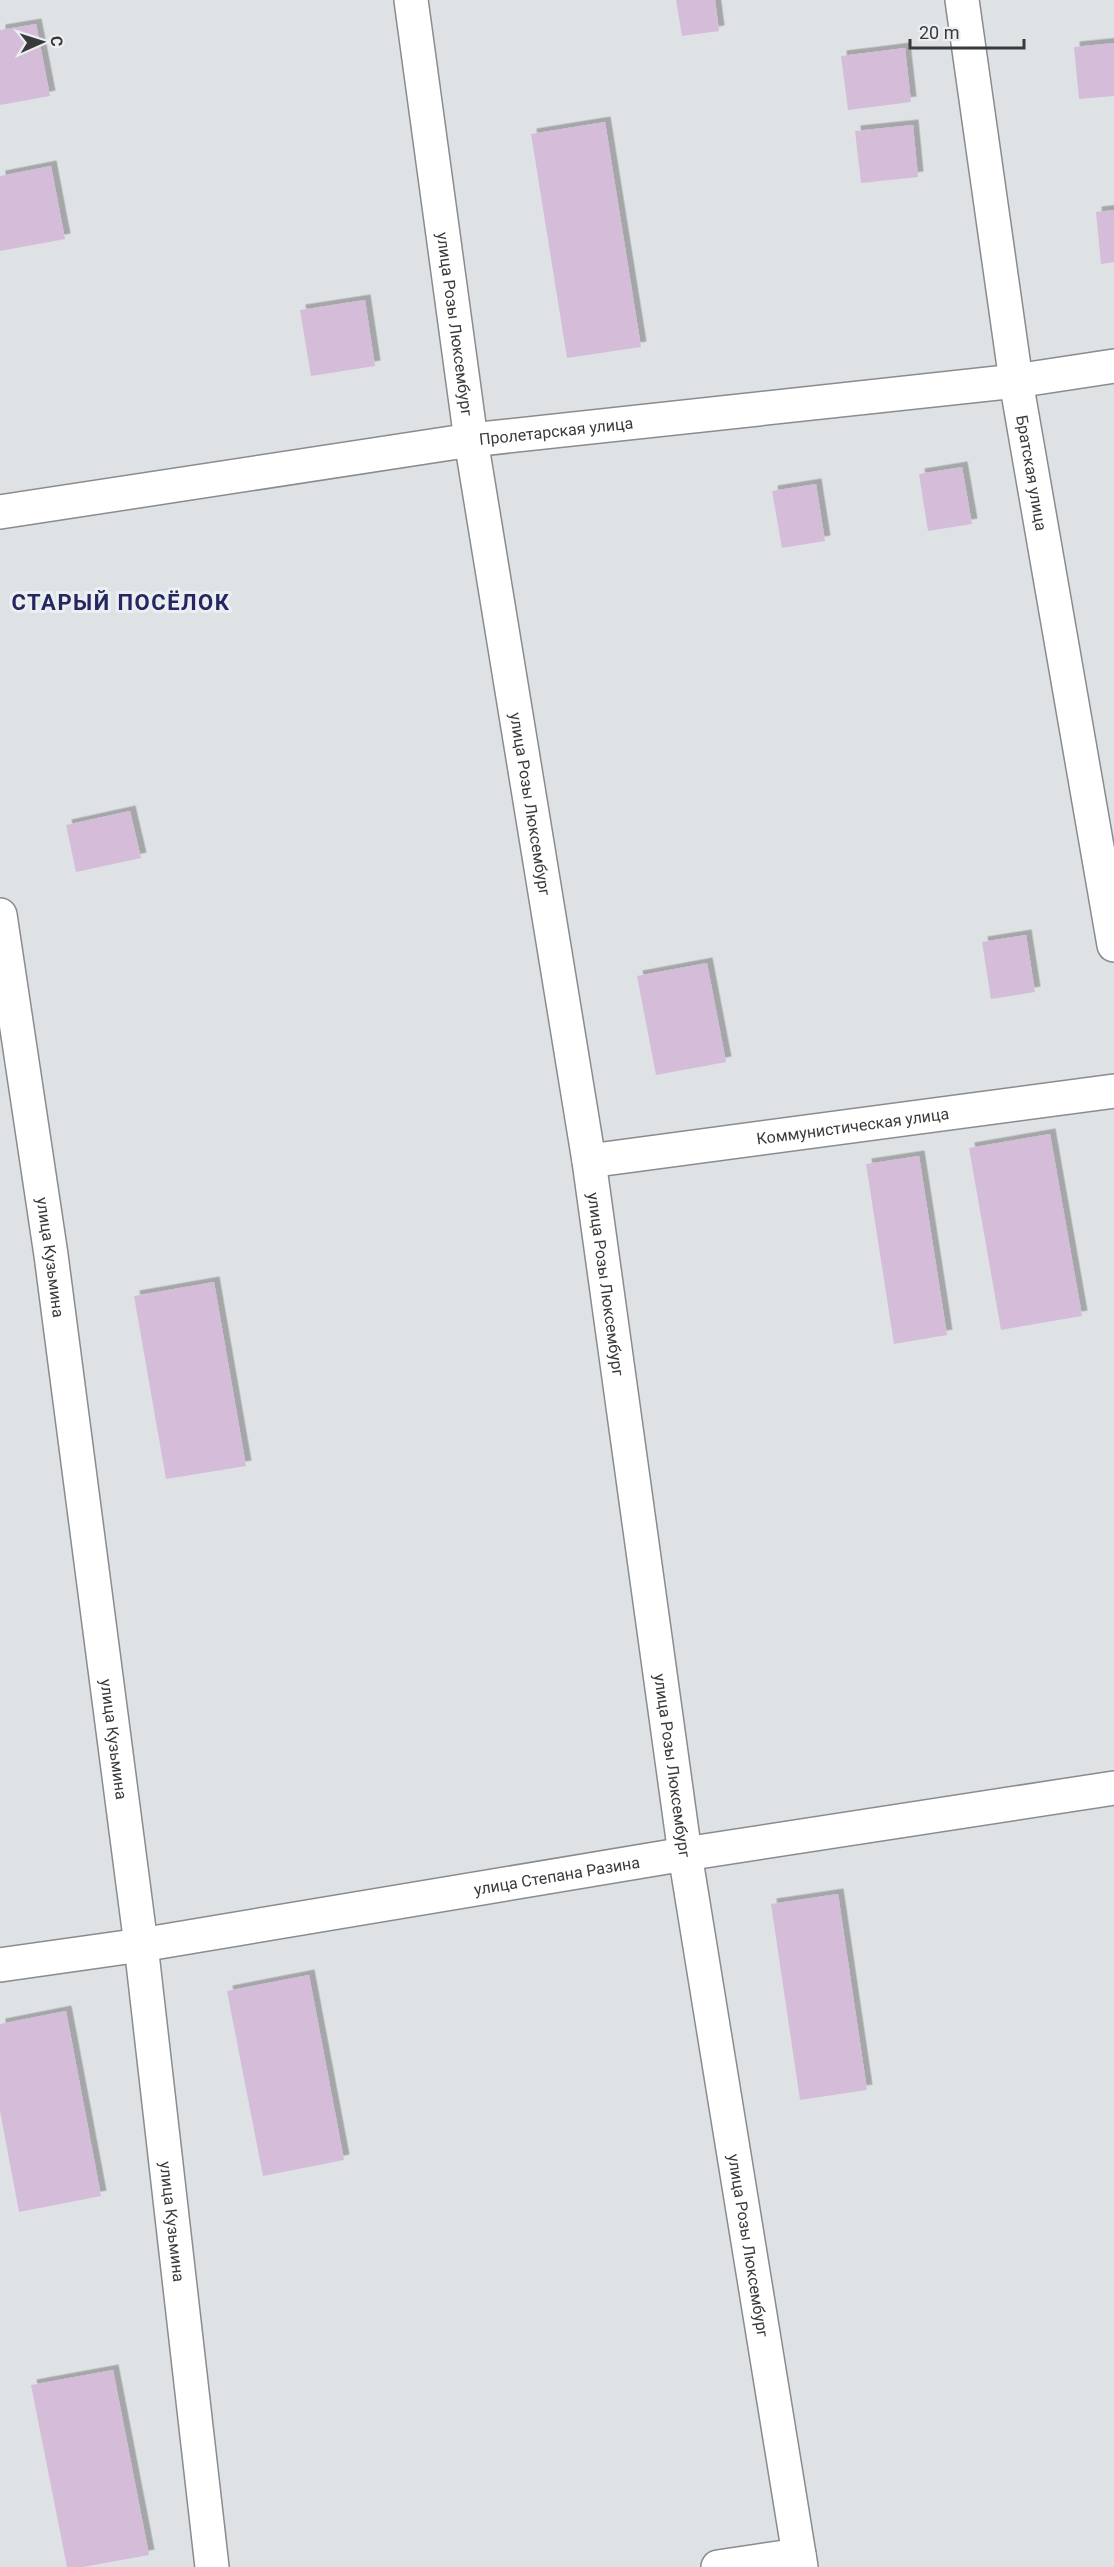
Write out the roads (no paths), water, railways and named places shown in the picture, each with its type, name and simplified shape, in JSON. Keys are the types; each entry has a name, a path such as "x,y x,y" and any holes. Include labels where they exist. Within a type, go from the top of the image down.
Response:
{"street":[{"name":"улица Розы Люксембург","path":"411,0 471,440 589,1161 685,1854 800,2561"},
{"name":"Братская улица","path":"962,0 1016,381 1114,945"},
{"name":"Пролетарская улица","path":"0,512 471,440 1016,381 1114,366"},
{"name":"улица Кузьмина","path":"0,915 51,1255 141,1945 212,2567"},
{"name":"Коммунистическая улица","path":"589,1161 1114,1091"},
{"name":"улица Степана Разина","path":"0,1965 141,1945 685,1854 1114,1788"},
{"path":"718,2567 800,2561"}],"district":[{"name":"СТАРЫЙ ПОСЁЛОК","path":"121,602"}]}
